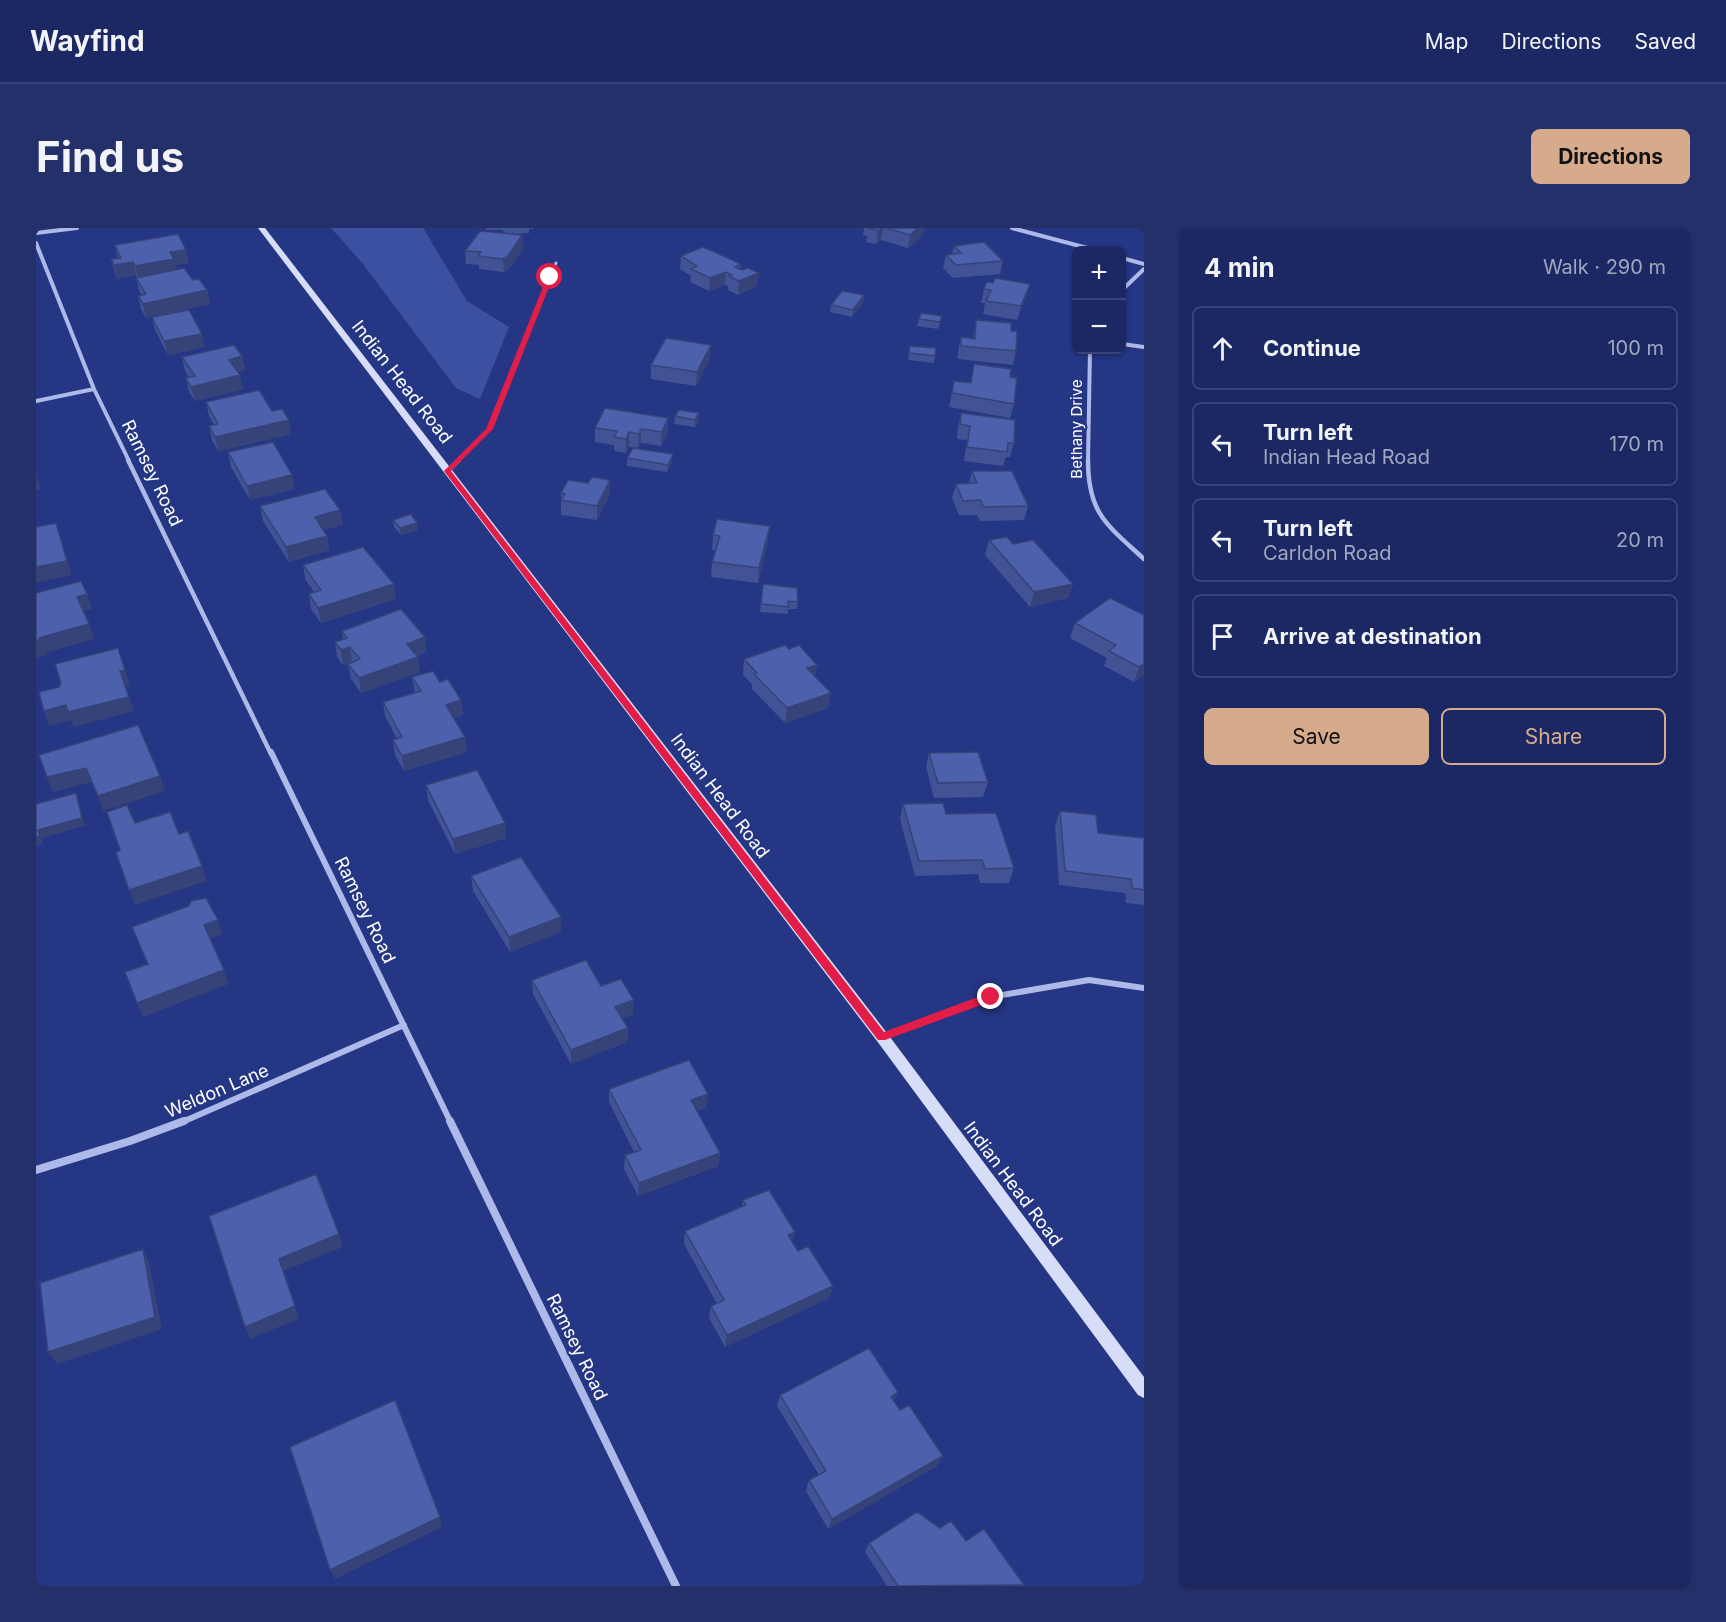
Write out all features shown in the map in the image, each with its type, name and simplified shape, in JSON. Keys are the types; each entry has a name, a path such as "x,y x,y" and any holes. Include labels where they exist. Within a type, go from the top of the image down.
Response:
{"main road":[{"name":"Indian Head Road","path":"261,228 882,1037 1144,1390"}],"street":[{"path":"36,233 77,228"},
{"path":"1012,228 1080,246"},
{"name":"Ramsey Road","path":"36,243 94,389 675,1586"},
{"path":"1126,259 1144,264"},
{"path":"1126,286 1144,269"},
{"path":"1126,345 1144,347"},
{"name":"Bethany Drive","path":"1090,354 1088,485 1103,522 1144,559"},
{"path":"36,401 94,389"},
{"path":"882,1037 991,997 1089,980 1144,988"},
{"name":"Weldon Lane","path":"36,1170 92,1156 204,1114 404,1024"}],"lane":[{"path":"448,471 489,429 556,263"}],"shaded area":[{"path":"331,228 423,228 467,301 509,327 480,399 456,388 363,264"}],"building":[{"path":"886,228 918,228 910,235"},
{"path":"480,231 522,235 508,256 503,259 478,256 481,252 465,251"},
{"path":"178,234 186,250 170,252 174,259 135,266 133,262 114,265 111,259 121,258 115,245"},
{"path":"984,242 1003,261 956,265 946,255 961,253 954,246"},
{"path":"703,247 741,264 735,267 742,270 748,268 759,273 739,281 726,272 710,278 691,269 697,266 681,256"},
{"path":"184,268 193,280 199,279 207,290 143,304 138,296 146,294 136,278"},
{"path":"995,278 1030,284 1021,306 986,301 991,290 984,289 987,282 993,283"},
{"path":"842,291 864,295 853,310 831,305"},
{"path":"189,310 202,334 164,341 152,317"},
{"path":"921,313 942,316 940,322 919,319"},
{"path":"976,320 1011,323 1011,331 1017,331 1016,351 961,346 961,337 975,339"},
{"path":"666,338 711,345 697,372 651,365"},
{"path":"234,345 242,356 229,360 240,375 191,387 186,378 195,376 182,357"},
{"path":"910,346 936,348 935,356 909,353"},
{"path":"974,364 1011,369 1010,377 1017,378 1014,404 952,393 954,381 971,383"},
{"path":"259,390 272,411 282,409 289,420 215,437 209,426 218,424 206,402"},
{"path":"605,408 668,418 662,432 641,429 639,434 629,432 626,439 614,437 617,431 595,428"},
{"path":"679,410 699,413 695,420 675,416"},
{"path":"961,413 1015,420 1014,443 1008,443 1007,452 967,447 970,426 960,424"},
{"path":"273,442 292,475 247,486 228,452"},
{"path":"633,448 673,454 668,465 627,458"},
{"path":"972,471 1012,471 1028,506 983,507 981,500 963,501 956,484 977,483"},
{"path":"592,477 610,480 597,506 561,500 565,494 561,493 568,480 588,483"},
{"path":"325,489 340,510 315,517 327,536 286,547 260,506"},
{"path":"411,514 417,523 400,528 393,520"},
{"path":"717,519 770,526 759,568 712,562 720,536 713,535"},
{"path":"56,523 67,561 36,567 36,527"},
{"path":"1007,537 1013,544 1033,540 1073,584 1034,592 989,540"},
{"path":"363,547 394,584 318,608 309,594 321,590 303,565"},
{"path":"81,581 87,594 77,597 89,624 39,638 40,640 36,641 36,593"},
{"path":"763,584 797,588 798,602 788,601 789,607 761,604"},
{"path":"1110,598 1144,615 1144,664 1139,667 1109,651 1116,645 1075,623"},
{"path":"401,609 425,637 407,644 418,657 359,678 348,664 360,659 350,647 341,650 335,642 347,638 342,631"},
{"path":"785,645 789,649 799,645 817,665 807,668 831,693 787,708 754,674 757,673 744,659"},
{"path":"118,648 125,670 120,671 129,697 68,712 66,705 44,711 39,692 59,687 61,683 55,664"},
{"path":"433,671 440,682 448,679 461,700 446,705 465,737 402,756 393,740 402,737 383,702 421,691 412,677"},
{"path":"138,725 160,776 98,796 86,768 47,777 39,755"},
{"path":"978,752 988,782 938,783 929,753"},
{"path":"477,770 505,823 453,839 426,785"},
{"path":"76,793 82,818 38,830 40,836 36,837 36,804"},
{"path":"943,803 946,814 996,813 1014,868 985,869 982,860 919,861 903,804"},
{"path":"127,805 135,823 170,812 179,834 188,831 202,866 129,890 116,853 120,850 107,812"},
{"path":"1060,811 1096,815 1098,833 1144,838 1144,890 1132,888 1131,879 1065,871"},
{"path":"521,857 561,917 509,937 471,876"},
{"path":"206,898 218,920 204,925 224,970 137,1003 125,972 148,964 132,927 189,906 191,901"},
{"path":"586,960 601,986 621,979 634,1000 615,1007 628,1028 571,1050 532,980"},
{"path":"689,1060 708,1094 691,1100 720,1153 639,1183 625,1155 641,1150 609,1089"},
{"path":"316,1174 339,1234 279,1259 295,1306 245,1327 209,1216"},
{"path":"769,1190 795,1232 788,1235 798,1251 808,1246 833,1286 727,1335 711,1306 724,1300 685,1231 746,1205 743,1200"},
{"path":"143,1249 155,1317 48,1352 40,1283"},
{"path":"869,1348 898,1392 891,1397 900,1410 909,1405 943,1456 832,1519 809,1480 826,1471 780,1395"},
{"path":"395,1400 440,1517 330,1570 290,1447"},
{"path":"917,1512 940,1528 951,1521 966,1541 984,1529 1024,1585 898,1586 869,1543"}],"route":[{"path":"550,277 489,429 448,471 882,1037 991,997"}]}
